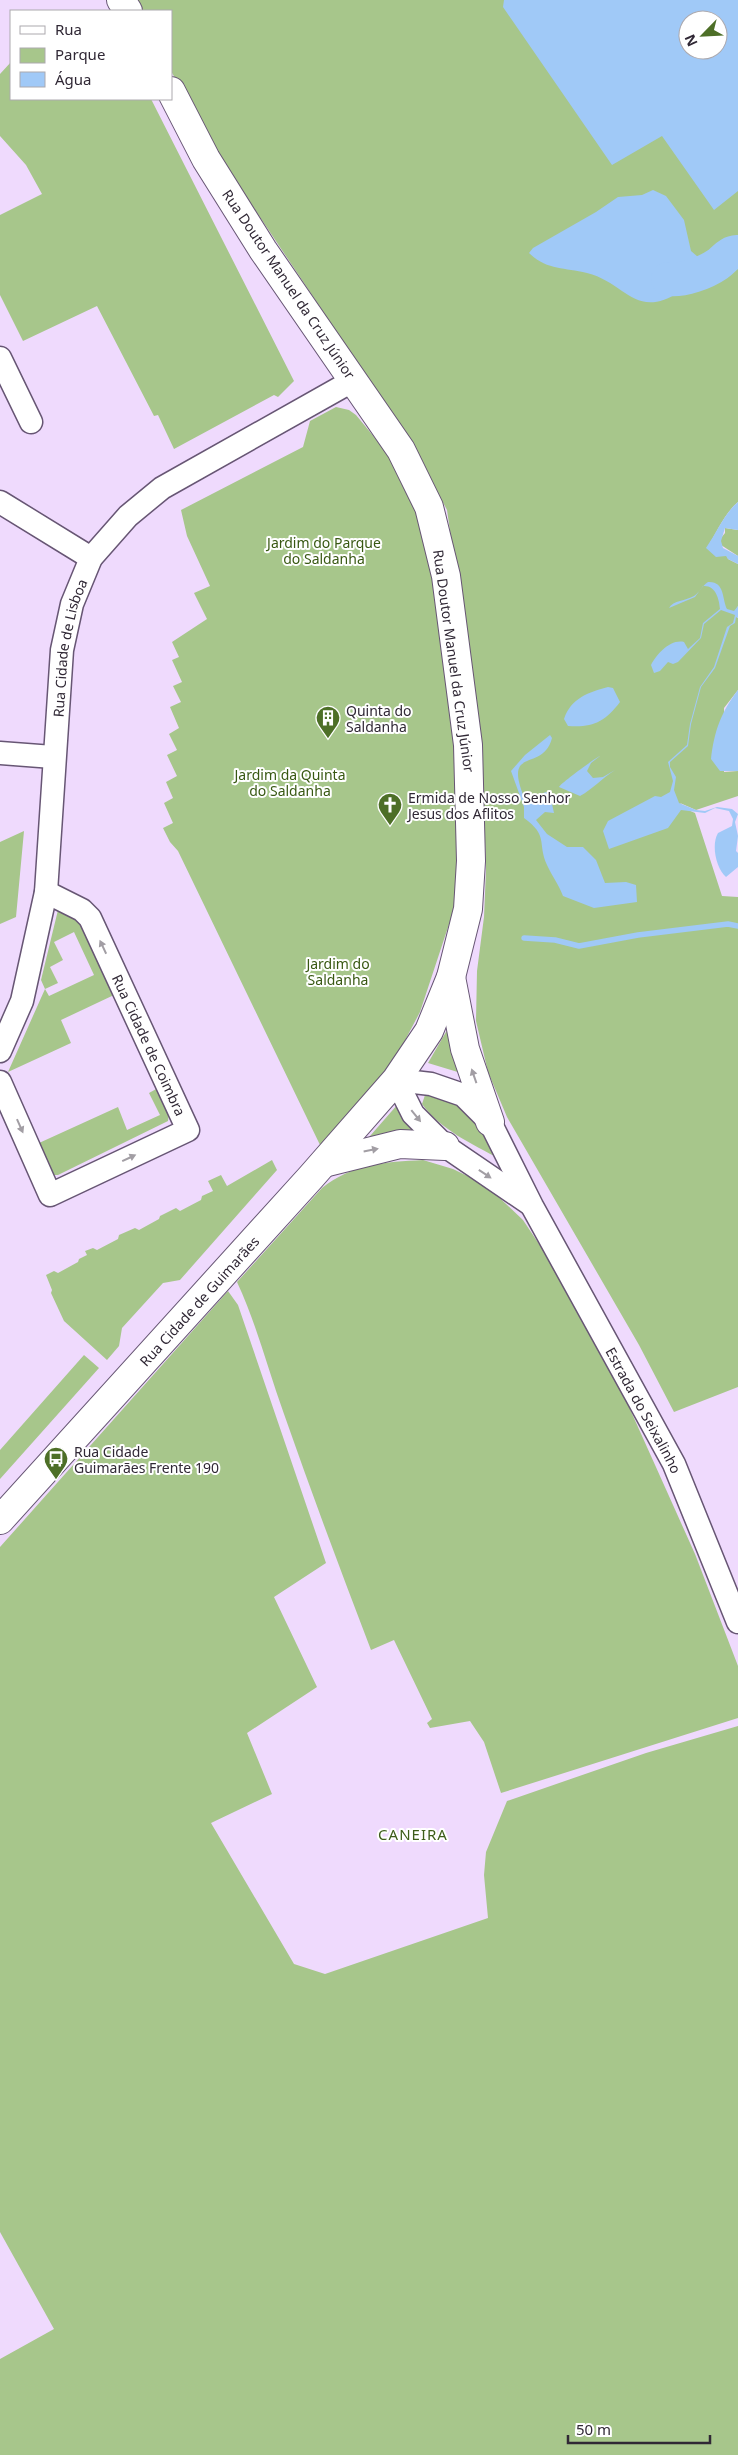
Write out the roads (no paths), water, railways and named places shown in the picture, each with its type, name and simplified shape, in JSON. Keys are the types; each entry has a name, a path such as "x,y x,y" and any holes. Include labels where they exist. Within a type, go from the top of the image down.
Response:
{"main road":[{"name":"Rua Doutor Manuel da Cruz Júnior","path":"172,93 206,159 263,250 402,450 420,488 435,528 446,576 468,745 471,861 468,909 451,977 429,1031 396,1080"},
{"path":"451,977 465,1049 490,1122"},
{"name":"Rua Cidade de Guimarães","path":"0,1520 324,1163 396,1080"},
{"path":"324,1163 400,1144 445,1146"}],"street":[{"path":"0,358 31,422"},
{"name":"Rua Cidade de Lisboa","path":"0,1051 22,1001 46,892 62,650 72,604 91,558 128,516 162,488 354,380"},
{"path":"0,502 91,558"},
{"path":"0,753 54,757"},
{"name":"Rua Cidade de Coimbra","path":"0,1082 50,1195 188,1130 90,918 82,910 46,892"},
{"path":"396,1080 413,1114 445,1146 532,1206"},
{"name":"Estrada do Seixalinho","path":"396,1080 431,1084 463,1095 490,1122 532,1206 674,1464 738,1622"}],"water":[{"path":"504,0 738,0 738,191 714,210 662,136 612,165 503,7"},
{"path":"653,190 666,196 684,220 691,251 712,269 698,281 681,291 665,299 653,302 642,301 601,278 587,273 550,266 529,253 533,248 596,212 618,197 642,195"},
{"path":"738,502 738,530 725,528 721,541 723,548 738,556 738,564 726,556 716,557 706,548 725,518"},
{"path":"708,582 717,584 722,591 727,609 734,611 738,606 738,618 736,617 735,623 730,626 715,668 701,687 691,724 688,746 670,762 670,767 676,777 674,790 679,803 696,810 705,811 717,807 732,809 738,814 735,822 738,836 736,851 738,853 738,867 726,877 717,862 715,844 718,833 732,826 733,819 729,811 715,808 705,813 681,810 668,828 609,849 603,831 608,821 655,796 661,797 670,792 673,781 668,762 687,745 690,724 700,687 714,667 727,627 733,623 735,615 721,610 704,624 701,638 678,662 673,664 668,662 660,671 654,673 651,665 660,652 669,645 684,642 688,649 700,638 703,623 720,609 718,597 714,590 703,586"},
{"path":"700,590 695,597 669,608 673,603 691,598"},
{"path":"608,687 613,688 620,702 609,714 591,725 568,726 564,719 576,701 594,691"},
{"path":"738,690 738,771 720,771 711,759 714,740 723,714"},
{"path":"550,735 552,738 541,755 521,765 518,771 524,797 528,799 546,792 550,795 554,813 545,812 536,820 547,834 567,847 583,847 596,860 605,883 626,882 636,885 637,902 594,908 563,896 547,865 540,835 532,824 524,818 524,807 511,771 525,755"},
{"path":"600,756 591,763 587,771 593,778 603,777 615,770 580,796 559,787 578,771"}],"waterway":[{"path":"668,279 687,278 700,273 718,264 729,255 738,252"},
{"path":"524,938 555,940 579,946 638,935 728,924 738,926"}],"place":[{"name":"Quinta do Saldanha","path":"328,739"},
{"name":"Ermida de Nosso Senhor Jesus dos Aflitos","path":"390,826"},
{"name":"Rua Cidade Guimarães Frente 190","path":"56,1480"}],"district":[{"name":"CANEIRA","path":"413,1834"}],"park label":[{"name":"Jardim do Parque do Saldanha","path":"324,550"},
{"name":"Jardim da Quinta do Saldanha","path":"290,782"},
{"name":"Jardim do Saldanha","path":"338,972"}]}
